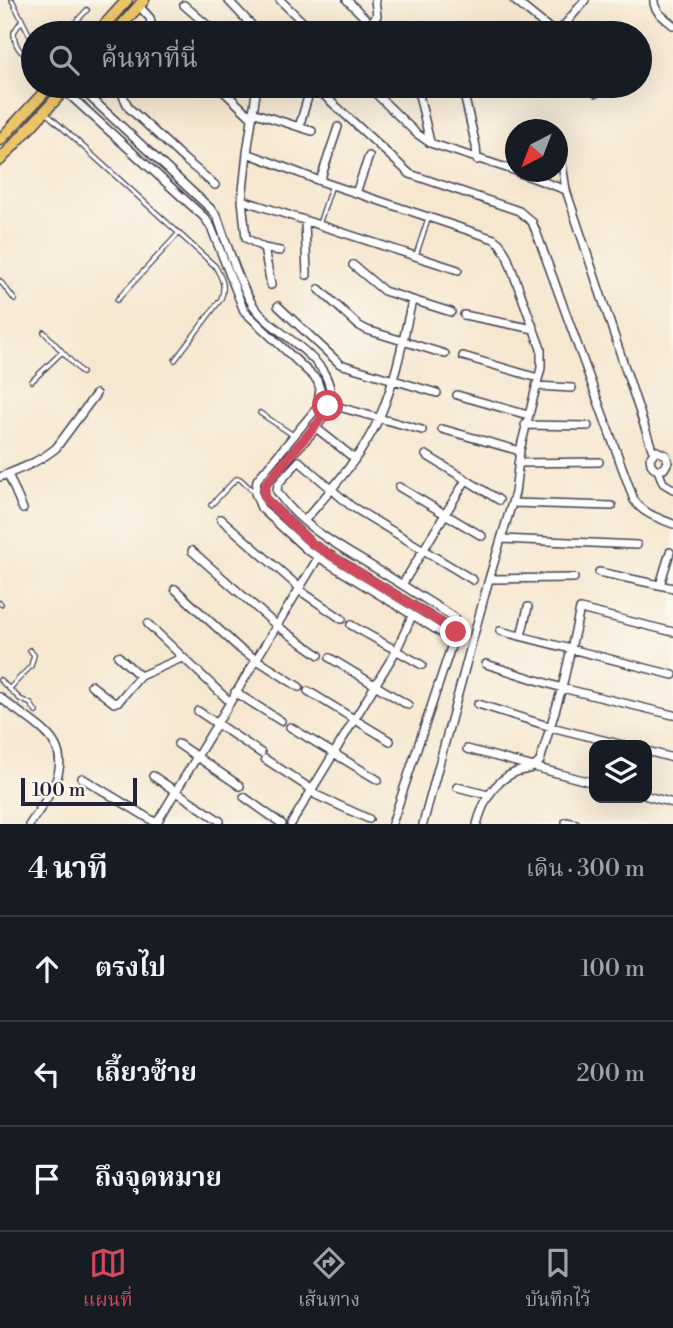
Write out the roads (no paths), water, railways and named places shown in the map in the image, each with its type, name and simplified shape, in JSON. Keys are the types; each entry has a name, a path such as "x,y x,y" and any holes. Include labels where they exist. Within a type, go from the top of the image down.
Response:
{"main road":[{"path":"108,21 127,0"},
{"path":"126,21 142,3"},
{"path":"1,136 38,98"},
{"path":"0,160 57,98"}],"street":[{"path":"229,0 248,21"},
{"path":"280,0 302,21"},
{"path":"347,0 368,21"},
{"path":"373,21 378,12 375,0"},
{"path":"514,0 541,21"},
{"path":"567,21 585,0"},
{"path":"654,0 656,10 673,25"},
{"path":"142,3 151,21"},
{"path":"184,5 202,21"},
{"path":"77,98 205,218 244,311 317,380 320,389 317,408 257,480 256,493 261,508 318,558 453,640"},
{"path":"91,98 217,216 252,304 324,372 330,387 330,401 323,418 268,481 264,489 265,499 312,544 456,632 392,824"},
{"path":"124,98 129,108 215,185"},
{"path":"232,98 252,115 312,131"},
{"path":"255,98 242,200 246,238 264,248 280,251"},
{"path":"299,127 308,98"},
{"path":"327,98 410,174 519,211 532,222 635,500 647,513 673,524"},
{"path":"380,98 430,143 505,168"},
{"path":"420,98 430,143"},
{"path":"465,98 477,160"},
{"path":"320,181 338,127"},
{"path":"247,153 320,181 487,236 500,244 507,256 542,355 525,425 513,503 489,579 423,824"},
{"path":"356,193 369,156"},
{"path":"545,182 566,190"},
{"path":"564,182 654,453 650,458 651,464 659,470 663,483 673,489"},
{"path":"242,200 458,271"},
{"path":"304,221 307,275"},
{"path":"264,248 271,285"},
{"path":"353,265 384,291 451,312"},
{"path":"319,289 358,325 445,354"},
{"path":"304,521 355,459 379,418 394,379 412,301"},
{"path":"278,306 340,364 437,393"},
{"path":"464,315 534,329"},
{"path":"463,356 537,382 572,388"},
{"path":"0,477 40,461 55,448 96,394"},
{"path":"457,395 528,415"},
{"path":"339,407 422,430"},
{"path":"525,425 589,426"},
{"path":"315,427 355,459"},
{"path":"442,429 520,451"},
{"path":"652,449 664,453 671,463 659,470"},
{"path":"426,455 499,500"},
{"path":"454,617 335,544 304,521 281,498 277,491 278,484 299,461 351,506 473,580"},
{"path":"518,463 599,462"},
{"path":"8,474 23,509"},
{"path":"402,585 466,480"},
{"path":"399,487 482,536"},
{"path":"513,503 612,506"},
{"path":"221,519 299,589 342,619"},
{"path":"501,539 637,545"},
{"path":"192,551 276,625 319,655"},
{"path":"660,585 670,552"},
{"path":"82,778 157,824 318,558"},
{"path":"599,572 673,588"},
{"path":"489,579 574,578"},
{"path":"175,589 240,649 299,687"},
{"path":"522,636 528,607"},
{"path":"477,824 488,795 514,773 534,768 540,761 562,688 580,610 673,632"},
{"path":"291,824 396,651 412,616"},
{"path":"148,624 229,701"},
{"path":"351,625 422,666"},
{"path":"500,631 673,674"},
{"path":"118,656 140,676"},
{"path":"91,685 114,703 140,676 182,658"},
{"path":"330,658 408,705"},
{"path":"486,664 562,688 673,715"},
{"path":"308,691 355,717 390,741"},
{"path":"235,692 281,721"},
{"path":"0,697 46,732 60,755 60,768 54,788 30,824"},
{"path":"478,704 603,740"},
{"path":"198,711 316,795 369,819"},
{"path":"290,727 378,780"},
{"path":"178,744 240,786"},
{"path":"467,749 589,782"},
{"path":"652,752 673,758"},
{"path":"153,776 220,821"},
{"path":"457,786 488,795"},
{"path":"244,797 282,824"},
{"path":"652,797 673,803"},
{"path":"566,822 576,824"}],"lane":[{"path":"12,0 22,20"},
{"path":"76,21 87,10"},
{"path":"21,22 14,32 21,51"},
{"path":"44,112 215,266 225,289 221,299 175,360"},
{"path":"318,226 332,185"},
{"path":"415,257 429,218"},
{"path":"117,300 179,233"},
{"path":"0,281 15,300"},
{"path":"44,332 82,373"},
{"path":"32,381 62,352"},
{"path":"260,413 294,436"},
{"path":"211,505 236,479 240,479 256,493"},
{"path":"9,688 31,666 34,655 30,650"},
{"path":"0,680 20,699 31,704 36,712"}]}
